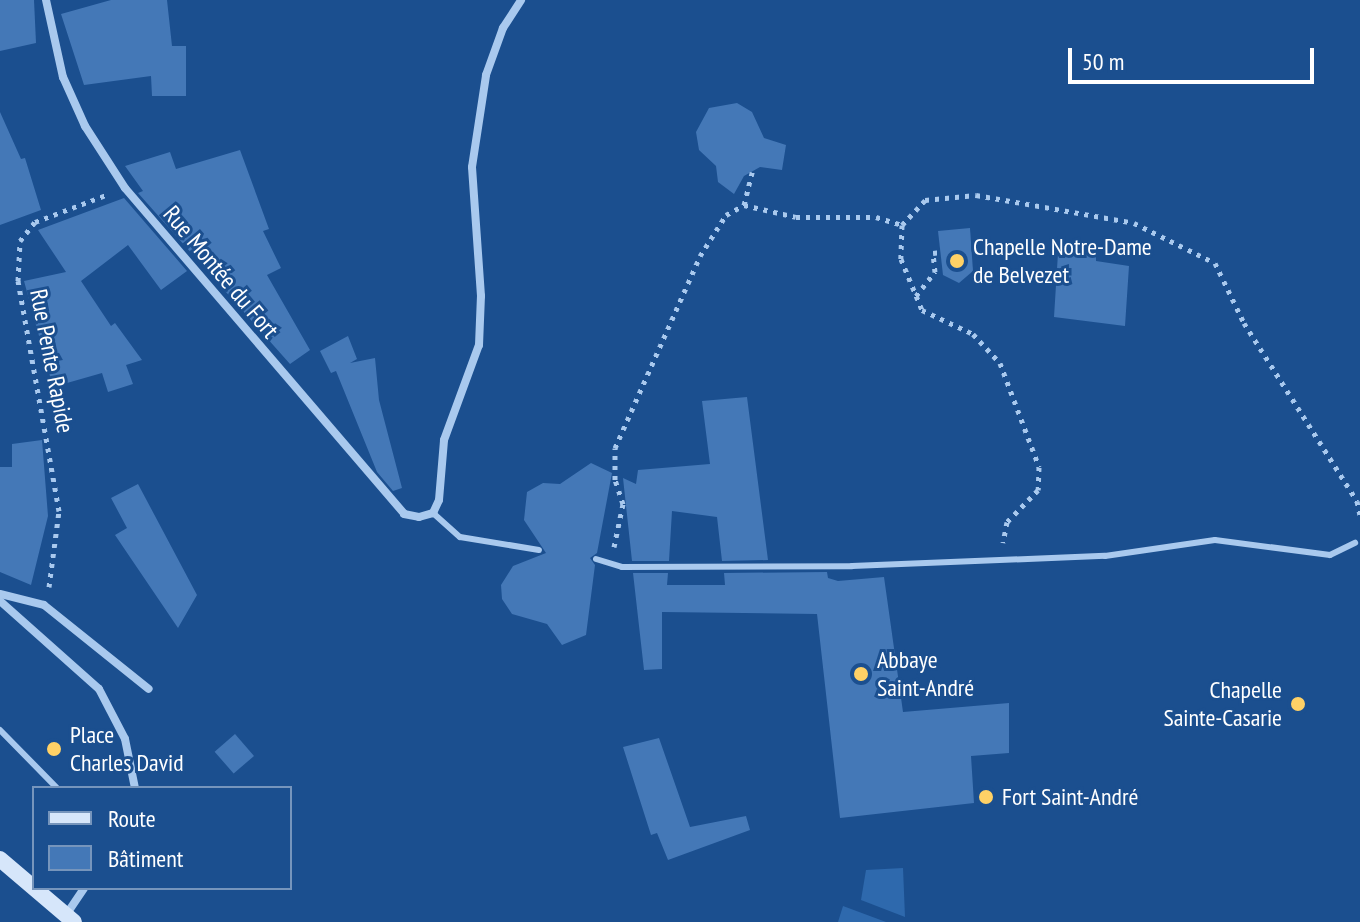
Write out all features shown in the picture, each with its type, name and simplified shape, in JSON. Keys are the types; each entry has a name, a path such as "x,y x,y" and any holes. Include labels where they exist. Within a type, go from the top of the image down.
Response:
{"main road":[{"path":"0,859 32,886"},
{"path":"36,890 70,919"}],"street":[{"name":"Rue Montée du Fort","path":"46,0 69,89 85,126 125,188 404,514 433,513"},
{"path":"433,513 444,482 444,440 479,345 481,296 472,167 486,75 503,28 521,0"},
{"path":"0,594 44,605 149,689"},
{"path":"0,601 99,689 125,739 135,786"},
{"path":"70,919 83,890"}],"lane":[{"path":"433,513 460,537 539,550"},
{"path":"596,559 622,567 1105,556 1215,540 1330,555 1355,543"},
{"path":"0,730 55,786"}],"path":[{"path":"744,205 752,172"},
{"name":"Rue Pente Rapide","path":"44,605 59,511 18,281 20,241 35,222 125,188"},
{"path":"999,559 1007,522 1038,490 1039,467 1000,363 973,334 922,310 916,296 901,259 902,225 925,200 976,195 1134,223 1215,263 1244,323 1357,501 1360,515"},
{"path":"617,532 623,504 615,480 615,448 700,256 726,215 744,205 796,217 876,217 902,225"},
{"path":"916,296 935,272 933,253 941,252"}],"shaded area":[{"path":"903,868 905,917 861,900 866,870"},
{"path":"843,906 886,922 838,922"}],"building":[{"path":"0,0 34,0 36,43 0,51"},
{"path":"111,0 167,0 172,46 186,46 186,96 152,96 151,76 84,85 61,14"},
{"path":"737,103 752,112 764,138 786,145 782,170 760,167 744,176 734,194 718,182 716,166 699,150 696,132 709,108"},
{"path":"0,112 21,159 25,158 41,210 0,225"},
{"path":"240,150 269,229 263,231 281,268 267,275 310,350 290,364 138,193 143,191 125,166 170,152 176,169"},
{"path":"124,198 187,271 161,290 128,245 81,281 111,326 115,323 142,360 126,365 133,384 108,392 102,373 53,387 24,281 66,272 38,230"},
{"name":"Chapelle Notre-Dame de Belvezet","path":"970,228 973,271 959,283 943,275 938,231"},
{"path":"1058,253 1096,255 1096,261 1129,266 1125,326 1054,317"},
{"path":"348,336 357,359 350,363 375,358 379,400 402,488 393,491 377,472 336,371 331,373 320,351"},
{"path":"747,397 768,560 722,561 717,517 672,511 669,561 632,561 623,478 636,484 638,470 710,464 702,401"},
{"path":"42,440 48,516 31,585 0,572 0,467 12,467 12,444"},
{"path":"591,463 612,473 597,553 590,558 595,565 586,635 562,645 547,624 512,614 502,599 501,585 513,566 546,553 524,520 527,492 543,483 560,484"},
{"path":"138,484 197,595 178,628 115,535 127,528 111,498"},
{"name":"Abbaye Saint-André","path":"827,572 828,578 838,581 884,577 903,712 1009,703 1009,753 971,756 974,803 840,818 817,614 662,612 662,669 644,670 633,573 668,573 667,585 725,585 724,573"},
{"path":"235,734 254,756 234,774 215,752"},
{"path":"659,738 690,827 746,816 750,830 668,860 657,833 651,835 623,747"}],"place":[{"name":"Chapelle Notre-Dame de Belvezet","path":"957,261"},
{"name":"Abbaye Saint-André","path":"861,674"},
{"name":"Chapelle Sainte-Casarie","path":"1298,704"},
{"name":"Place Charles David","path":"54,749"},
{"name":"Fort Saint-André","path":"986,797"}]}
